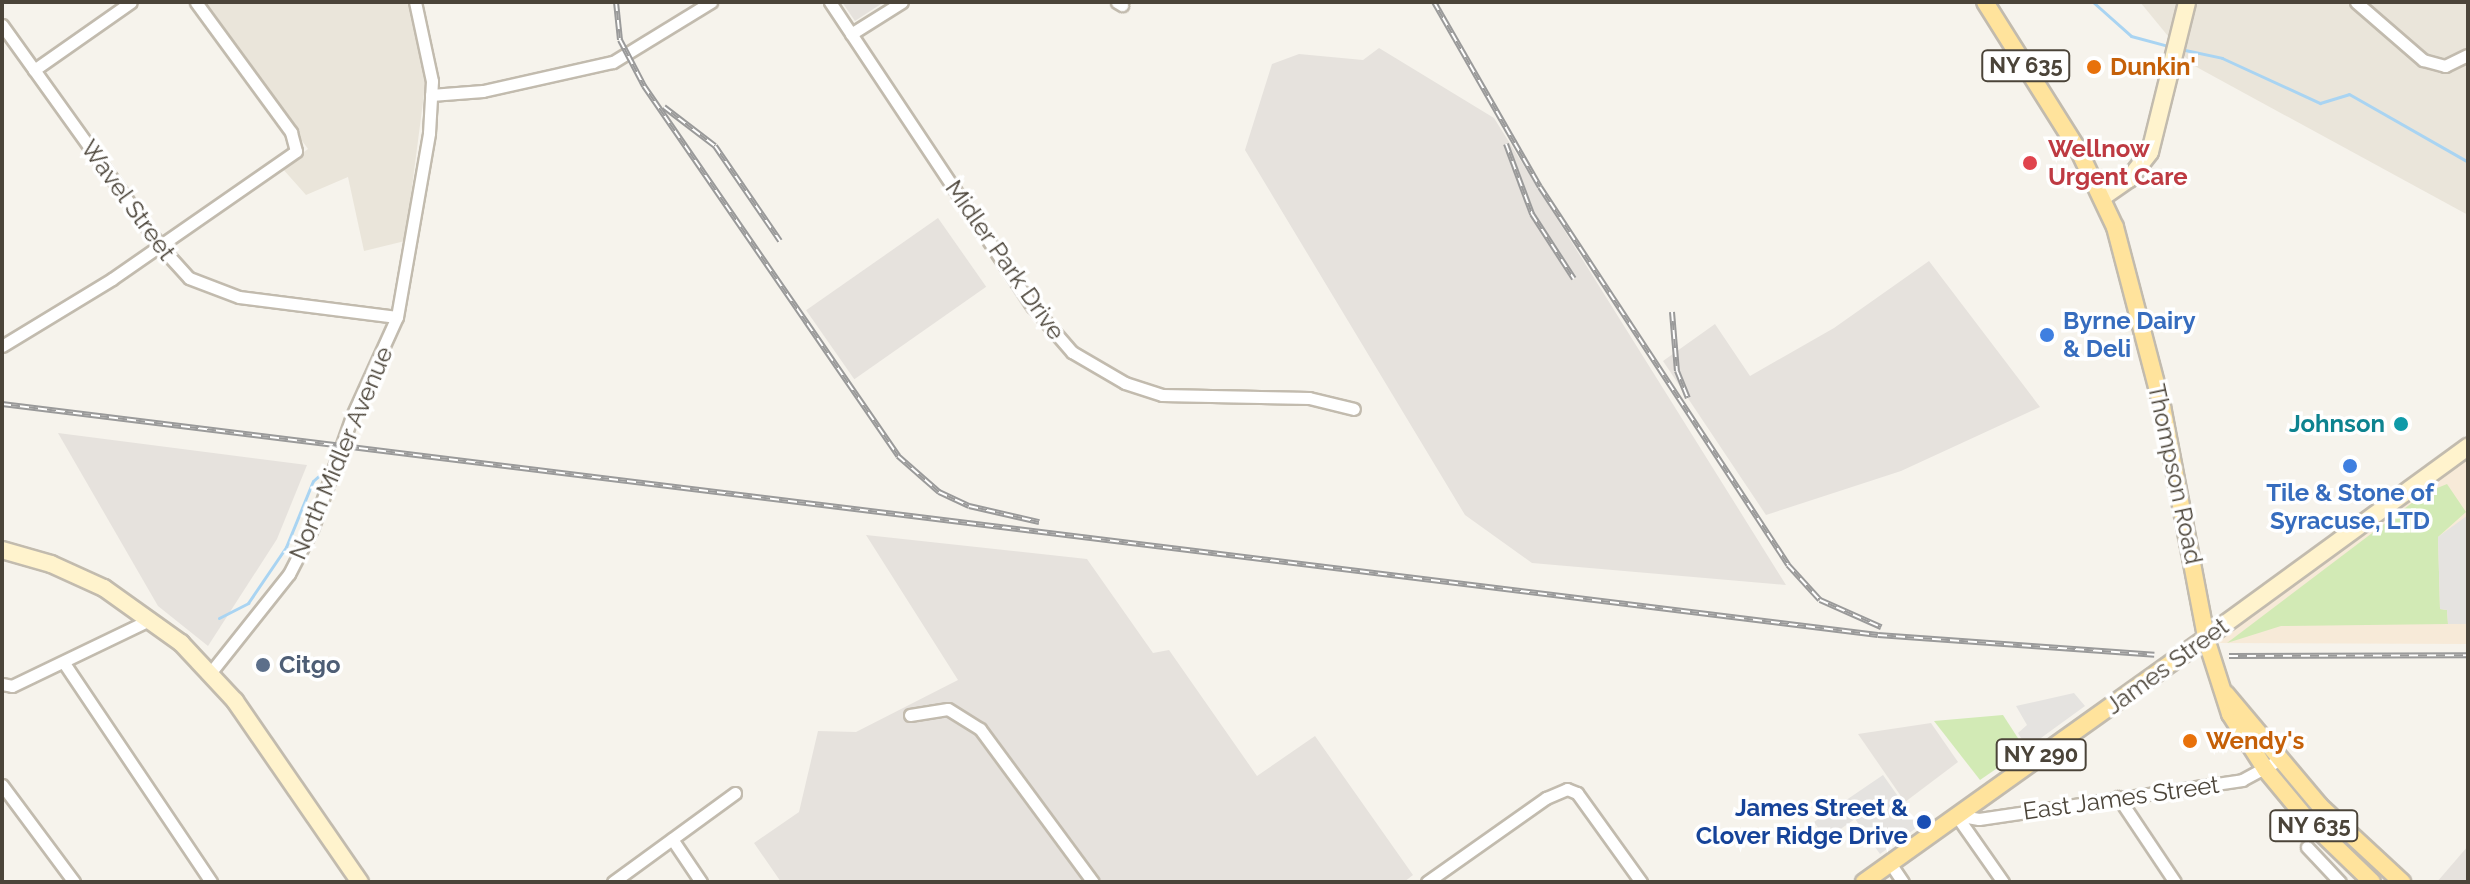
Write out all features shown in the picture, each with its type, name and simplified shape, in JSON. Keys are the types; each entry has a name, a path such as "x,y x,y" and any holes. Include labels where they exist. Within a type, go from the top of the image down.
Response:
{"main road":[{"name":"Thompson Road","path":"1985,2 2103,197 2134,291 2162,406 2207,637 2230,714 2266,770 2372,882"},
{"path":"2103,197 2129,179 2150,152 2187,2"},
{"name":"James Street","path":"1864,882 2468,447"},
{"path":"2,550 74,573 151,619 211,672 360,882"},
{"name":"Thompson Road","path":"2226,694 2320,806 2402,882"}],"street":[{"path":"34,70 131,2"},
{"path":"2,346 160,246 294,155 297,146 196,2"},
{"name":"North Midler Avenue","path":"211,672 293,565 397,317 416,226 431,95 426,36 415,2"},
{"path":"431,95 483,91 613,62 711,2"},
{"name":"Midler Park Drive","path":"830,2 1033,307 1072,352 1125,383 1162,395 1309,398 1354,409"},
{"path":"851,34 902,2"},
{"path":"2356,2 2423,60 2445,66 2468,55"},
{"name":"Wavel Street","path":"2,25 160,246 189,278 221,293 397,317"},
{"path":"5,687 64,663 151,619"},
{"path":"64,663 211,882"},
{"path":"910,715 948,709 980,729 1093,882"},
{"name":"East James Street","path":"1956,815 1979,819 2254,778 2281,759"},
{"path":"2,785 74,882"},
{"path":"1427,882 1546,798 1567,789 1577,793 1641,882"},
{"path":"613,882 735,793"},
{"path":"2118,797 2175,882"},
{"path":"1956,815 2003,882"},
{"path":"672,839 701,882"},
{"path":"2307,847 2340,882"},
{"path":"1890,863 1903,882"}],"shaded area":[{"path":"201,2 407,2 420,36 426,79 405,241 364,251 348,177 306,195 282,168 308,149"},
{"path":"842,2 884,2 855,21"},
{"path":"2140,2 2468,2 2468,215 2191,64"},
{"path":"1379,48 1494,118 1786,585 1532,563 1465,515 1245,150 1272,64 1299,54 1363,60"},
{"path":"938,218 986,287 854,379 806,310"},
{"path":"1929,261 2040,407 1901,471 1766,515 1663,361 1715,324 1750,376 1834,328"},
{"path":"58,433 307,465 277,539 208,646 158,606"},
{"path":"2468,455 2468,644 2217,643"},
{"path":"2468,515 2468,624 2448,624 2447,610 2440,609 2438,537"},
{"path":"866,535 1087,559 1153,653 1169,650 1257,776 1315,736 1413,875 1404,882 781,882 754,843 799,812 818,731 856,732 958,680"},
{"path":"2074,693 2085,706 2027,748 2018,733 2027,725 2016,706"},
{"path":"1931,723 1958,762 1905,802 1858,734"},
{"path":"1883,775 1919,826 1880,854 1855,819 1826,839 1814,822"},
{"path":"2468,846 2468,882 2437,882"}],"green space":[{"path":"2447,484 2466,512 2438,537 2440,609 2447,610 2448,624 2281,626 2227,643 2425,493"},
{"path":"2003,715 2025,749 1980,780 1934,721"}],"waterway":[{"path":"2093,2 2131,36 2168,46"},
{"path":"2185,50 2222,58 2320,103 2349,94 2468,162"},
{"path":"219,618 248,603 286,547 313,481 323,472"}],"railway":[{"path":"616,2 620,40 644,86 898,456 939,492 969,506 1039,522"},
{"path":"1434,2 1540,187 1788,565 1820,600 1881,627"},
{"path":"664,107 715,146 780,241"},
{"path":"1506,144 1532,214 1574,279"},
{"path":"1672,312 1677,371 1688,398"},
{"path":"2,404 1878,635 2154,655"},
{"path":"2229,656 2468,655"}],"place":[{"name":"Dunkin'","path":"2094,67"},
{"name":"Wellnow Urgent Care","path":"2030,163"},
{"name":"Byrne Dairy & Deli","path":"2047,335"},
{"name":"Johnson","path":"2401,424"},
{"name":"Tile & Stone of Syracuse, LTD","path":"2350,466"},
{"name":"Citgo","path":"263,665"},
{"name":"Wendy's","path":"2190,741"},
{"name":"James Street & Clover Ridge Drive","path":"1924,822"}]}
